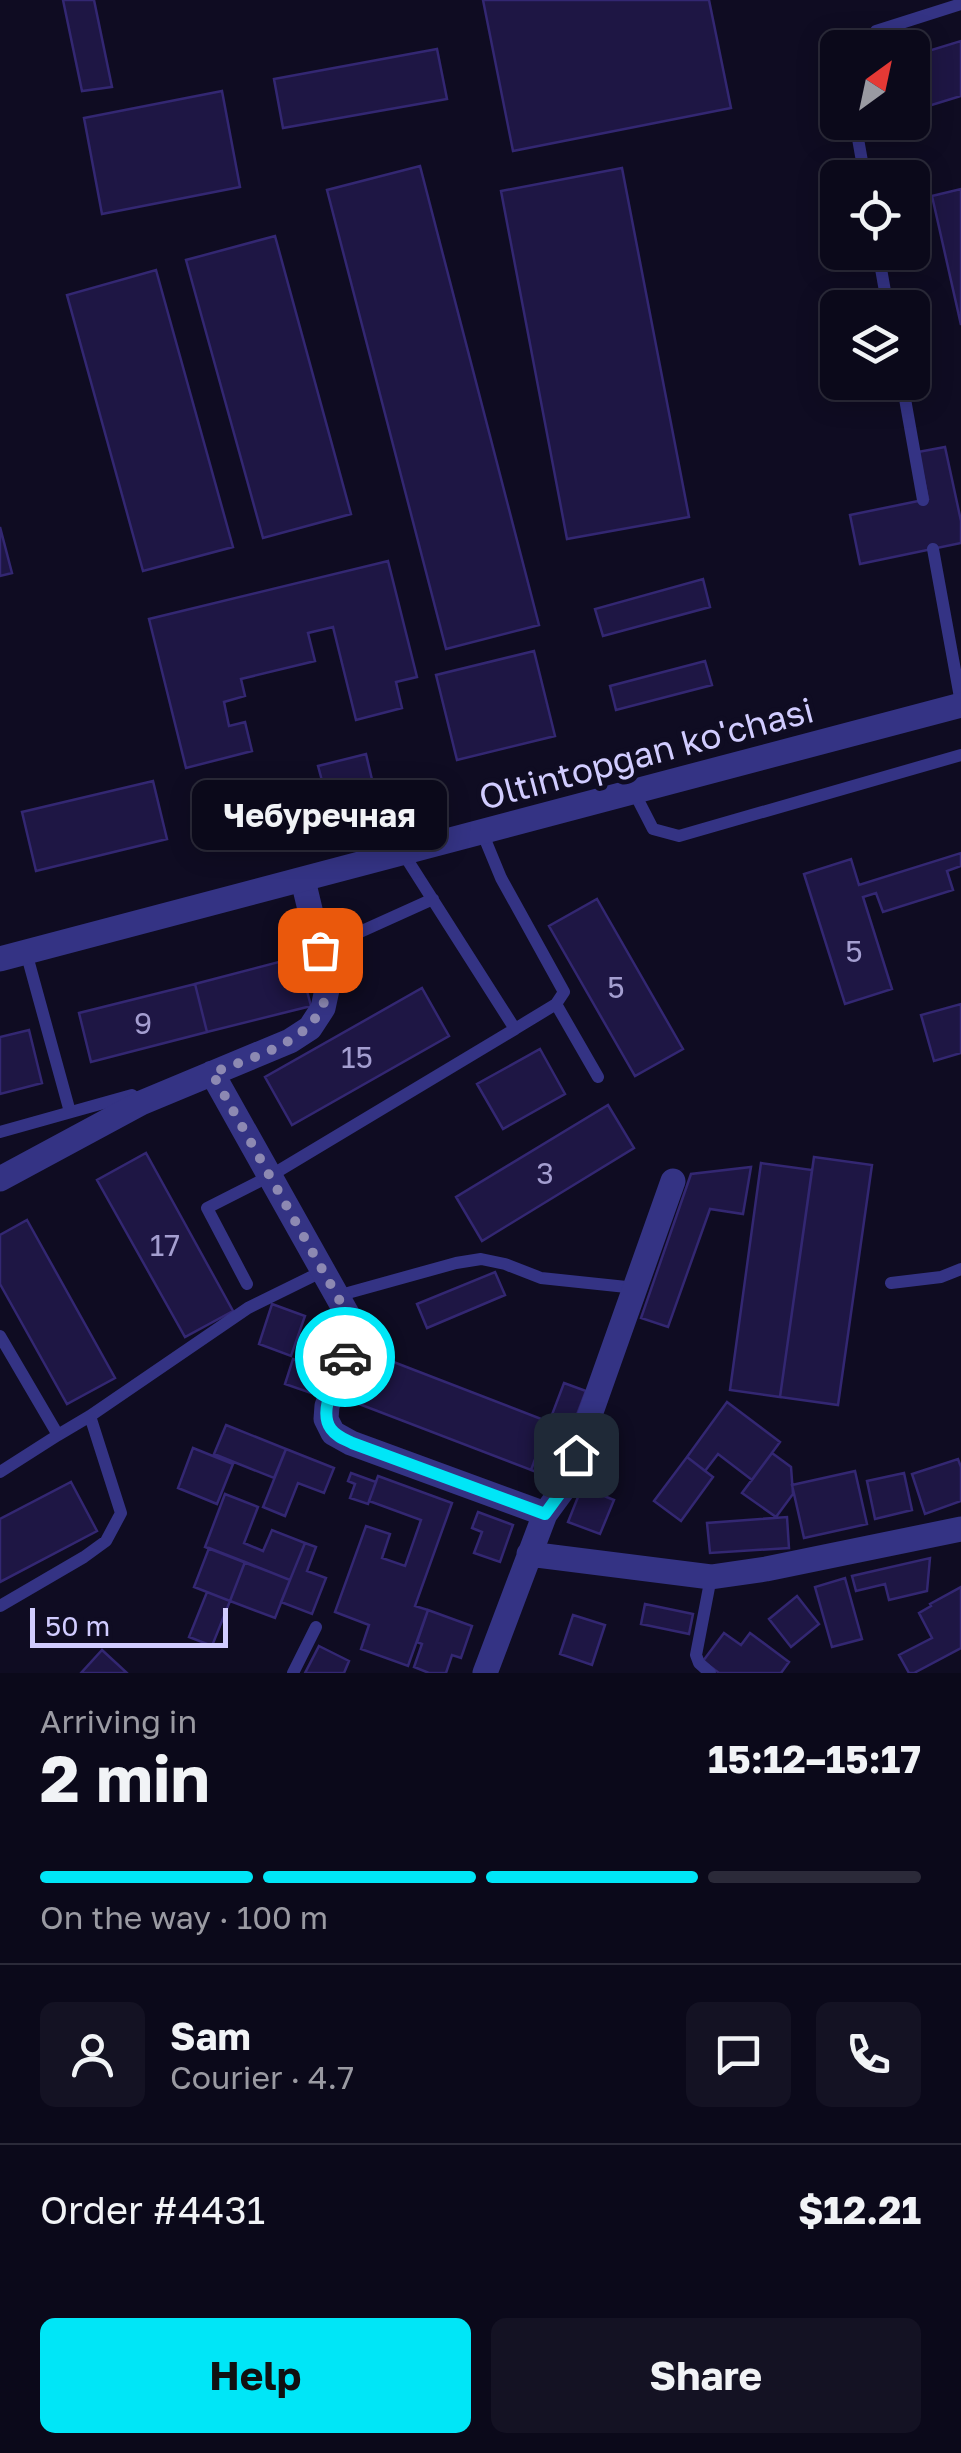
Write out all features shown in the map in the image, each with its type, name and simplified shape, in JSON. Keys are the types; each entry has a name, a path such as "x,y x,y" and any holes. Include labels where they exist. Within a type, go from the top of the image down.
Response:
{"street":[{"name":"Oltintopgan ko'chasi","path":"0,959 961,704"},
{"path":"0,1179 141,1103 290,1041 310,1028 323,1008 328,985 302,880"},
{"path":"212,1073 350,1319 351,1342 327,1406 326,1419 333,1433 545,1514"},
{"path":"484,1673 545,1514 564,1488 673,1181"},
{"path":"530,1554 711,1577 961,1529"}],"lane":[{"path":"876,30 961,4"},
{"path":"905,400 923,500"},
{"path":"933,549 961,704"},
{"path":"634,792 653,829 679,836 961,755"},
{"path":"247,1284 207,1208 270,1176 515,1029 556,1004 564,992 501,878 482,832"},
{"path":"404,853 515,1029"},
{"path":"320,950 433,899"},
{"path":"26,952 70,1112"},
{"path":"556,1004 598,1076"},
{"path":"0,1132 132,1094 141,1103"},
{"path":"338,1296 456,1263 482,1260 541,1278 637,1288"},
{"path":"891,1282 941,1277 961,1269"},
{"path":"0,1472 248,1308 323,1272"},
{"path":"0,1336 58,1435"},
{"path":"0,1606 106,1542 121,1514 90,1416"},
{"path":"710,1673 696,1655 711,1577"},
{"path":"293,1673 316,1627"}],"building":[{"path":"63,0 94,0 112,87 82,91"},
{"path":"483,0 709,0 731,108 513,151"},
{"path":"961,41 961,96 930,105 930,50"},
{"path":"437,49 447,99 283,128 274,79"},
{"path":"222,91 240,187 102,214 84,118"},
{"path":"420,166 539,625 446,649 327,190"},
{"path":"622,168 689,517 567,539 501,191"},
{"path":"961,189 961,325 932,196"},
{"path":"275,236 351,514 263,538 186,260"},
{"path":"156,270 233,547 143,571 67,295"},
{"path":"945,447 961,521 961,543 860,564 850,515 928,499 918,452"},
{"path":"0,527 12,573 0,576"},
{"path":"388,561 417,677 396,682 402,708 356,720 333,627 308,633 315,661 241,679 245,696 224,702 229,726 245,722 252,751 186,768 149,619"},
{"path":"703,579 710,607 603,636 595,609"},
{"path":"534,651 555,736 457,760 436,675"},
{"path":"705,661 712,685 616,710 610,686"},
{"path":"366,754 374,788 327,799 318,766"},
{"path":"153,781 167,839 36,871 22,812"},
{"path":"961,853 961,866 947,871 953,890 883,912 876,893 863,897 892,989 845,1004 804,874 851,859 859,885"},
{"path":"597,899 683,1049 635,1076 549,926"},
{"path":"298,957 311,1006 207,1032 195,984"},
{"path":"195,984 207,1032 91,1062 79,1013"},
{"path":"422,988 449,1036 292,1125 265,1077"},
{"path":"961,1004 961,1053 934,1061 921,1015"},
{"path":"29,1030 42,1083 0,1094 0,1037"},
{"path":"540,1049 565,1094 503,1129 477,1084"},
{"path":"608,1105 634,1148 482,1241 456,1197"},
{"path":"146,1153 233,1311 185,1337 97,1180"},
{"path":"814,1157 872,1165 838,1405 780,1397"},
{"path":"761,1163 812,1170 780,1397 730,1390"},
{"path":"751,1167 743,1214 710,1209 668,1327 641,1318 691,1174"},
{"path":"27,1220 115,1378 67,1404 0,1284 0,1235"},
{"path":"495,1272 505,1295 427,1328 417,1304"},
{"path":"272,1304 305,1316 291,1356 259,1344"},
{"path":"365,1351 549,1422 531,1470 346,1399"},
{"path":"293,1359 320,1368 311,1393 285,1384"},
{"path":"564,1383 586,1391 553,1478 531,1470"},
{"path":"727,1402 780,1442 752,1480 718,1454 705,1471 687,1457"},
{"path":"226,1425 286,1449 274,1478 214,1454"},
{"path":"193,1448 233,1464 217,1504 178,1488"},
{"path":"286,1449 334,1468 324,1493 298,1483 285,1516 263,1507"},
{"path":"772,1453 791,1467 793,1494 776,1517 742,1493"},
{"path":"687,1457 713,1477 681,1521 654,1501"},
{"path":"958,1459 961,1501 925,1514 912,1474"},
{"path":"855,1471 867,1524 804,1538 792,1485"},
{"path":"351,1473 376,1482 368,1504 350,1498 355,1484 348,1481"},
{"path":"904,1473 912,1510 875,1519 867,1481"},
{"path":"378,1476 452,1503 415,1606 428,1610 408,1666 361,1649 369,1625 335,1612 366,1526 390,1534 382,1558 405,1566 421,1520 369,1501"},
{"path":"71,1482 97,1531 0,1582 0,1519"},
{"path":"582,1487 614,1500 600,1534 568,1522"},
{"path":"225,1494 258,1507 244,1543 263,1551 272,1530 305,1543 290,1580 205,1547"},
{"path":"478,1512 513,1525 500,1562 474,1553 482,1532 472,1528"},
{"path":"787,1517 789,1548 710,1553 707,1523"},
{"path":"305,1543 316,1547 307,1571 326,1578 312,1614 281,1602"},
{"path":"209,1548 245,1562 230,1601 194,1587"},
{"path":"930,1558 927,1591 889,1600 885,1584 856,1591 852,1576"},
{"path":"245,1562 290,1580 275,1618 230,1601"},
{"path":"845,1578 862,1639 832,1647 815,1587"},
{"path":"961,1587 961,1648 909,1673 899,1655 932,1638 919,1613"},
{"path":"207,1592 230,1601 212,1646 189,1637"},
{"path":"797,1596 819,1624 791,1647 769,1619"},
{"path":"645,1604 693,1614 689,1634 641,1624"},
{"path":"428,1610 472,1626 461,1658 452,1655 446,1673 429,1673 414,1667 422,1644 417,1642"},
{"path":"573,1615 605,1625 592,1665 560,1654"},
{"path":"724,1633 741,1645 750,1633 789,1662 781,1673 719,1673 703,1661"},
{"path":"319,1646 349,1661 344,1673 305,1673"},
{"path":"102,1650 127,1673 81,1673"}],"way so far":[{"path":"320,950 328,985 323,1008 310,1028 290,1041 212,1073 350,1319 351,1342 345,1357"}],"place":[{"name":"Чебуречная","path":"320,950"}],"route":[{"path":"345,1357 326,1419 333,1433 352,1443 545,1514 564,1488 576,1455"}]}
